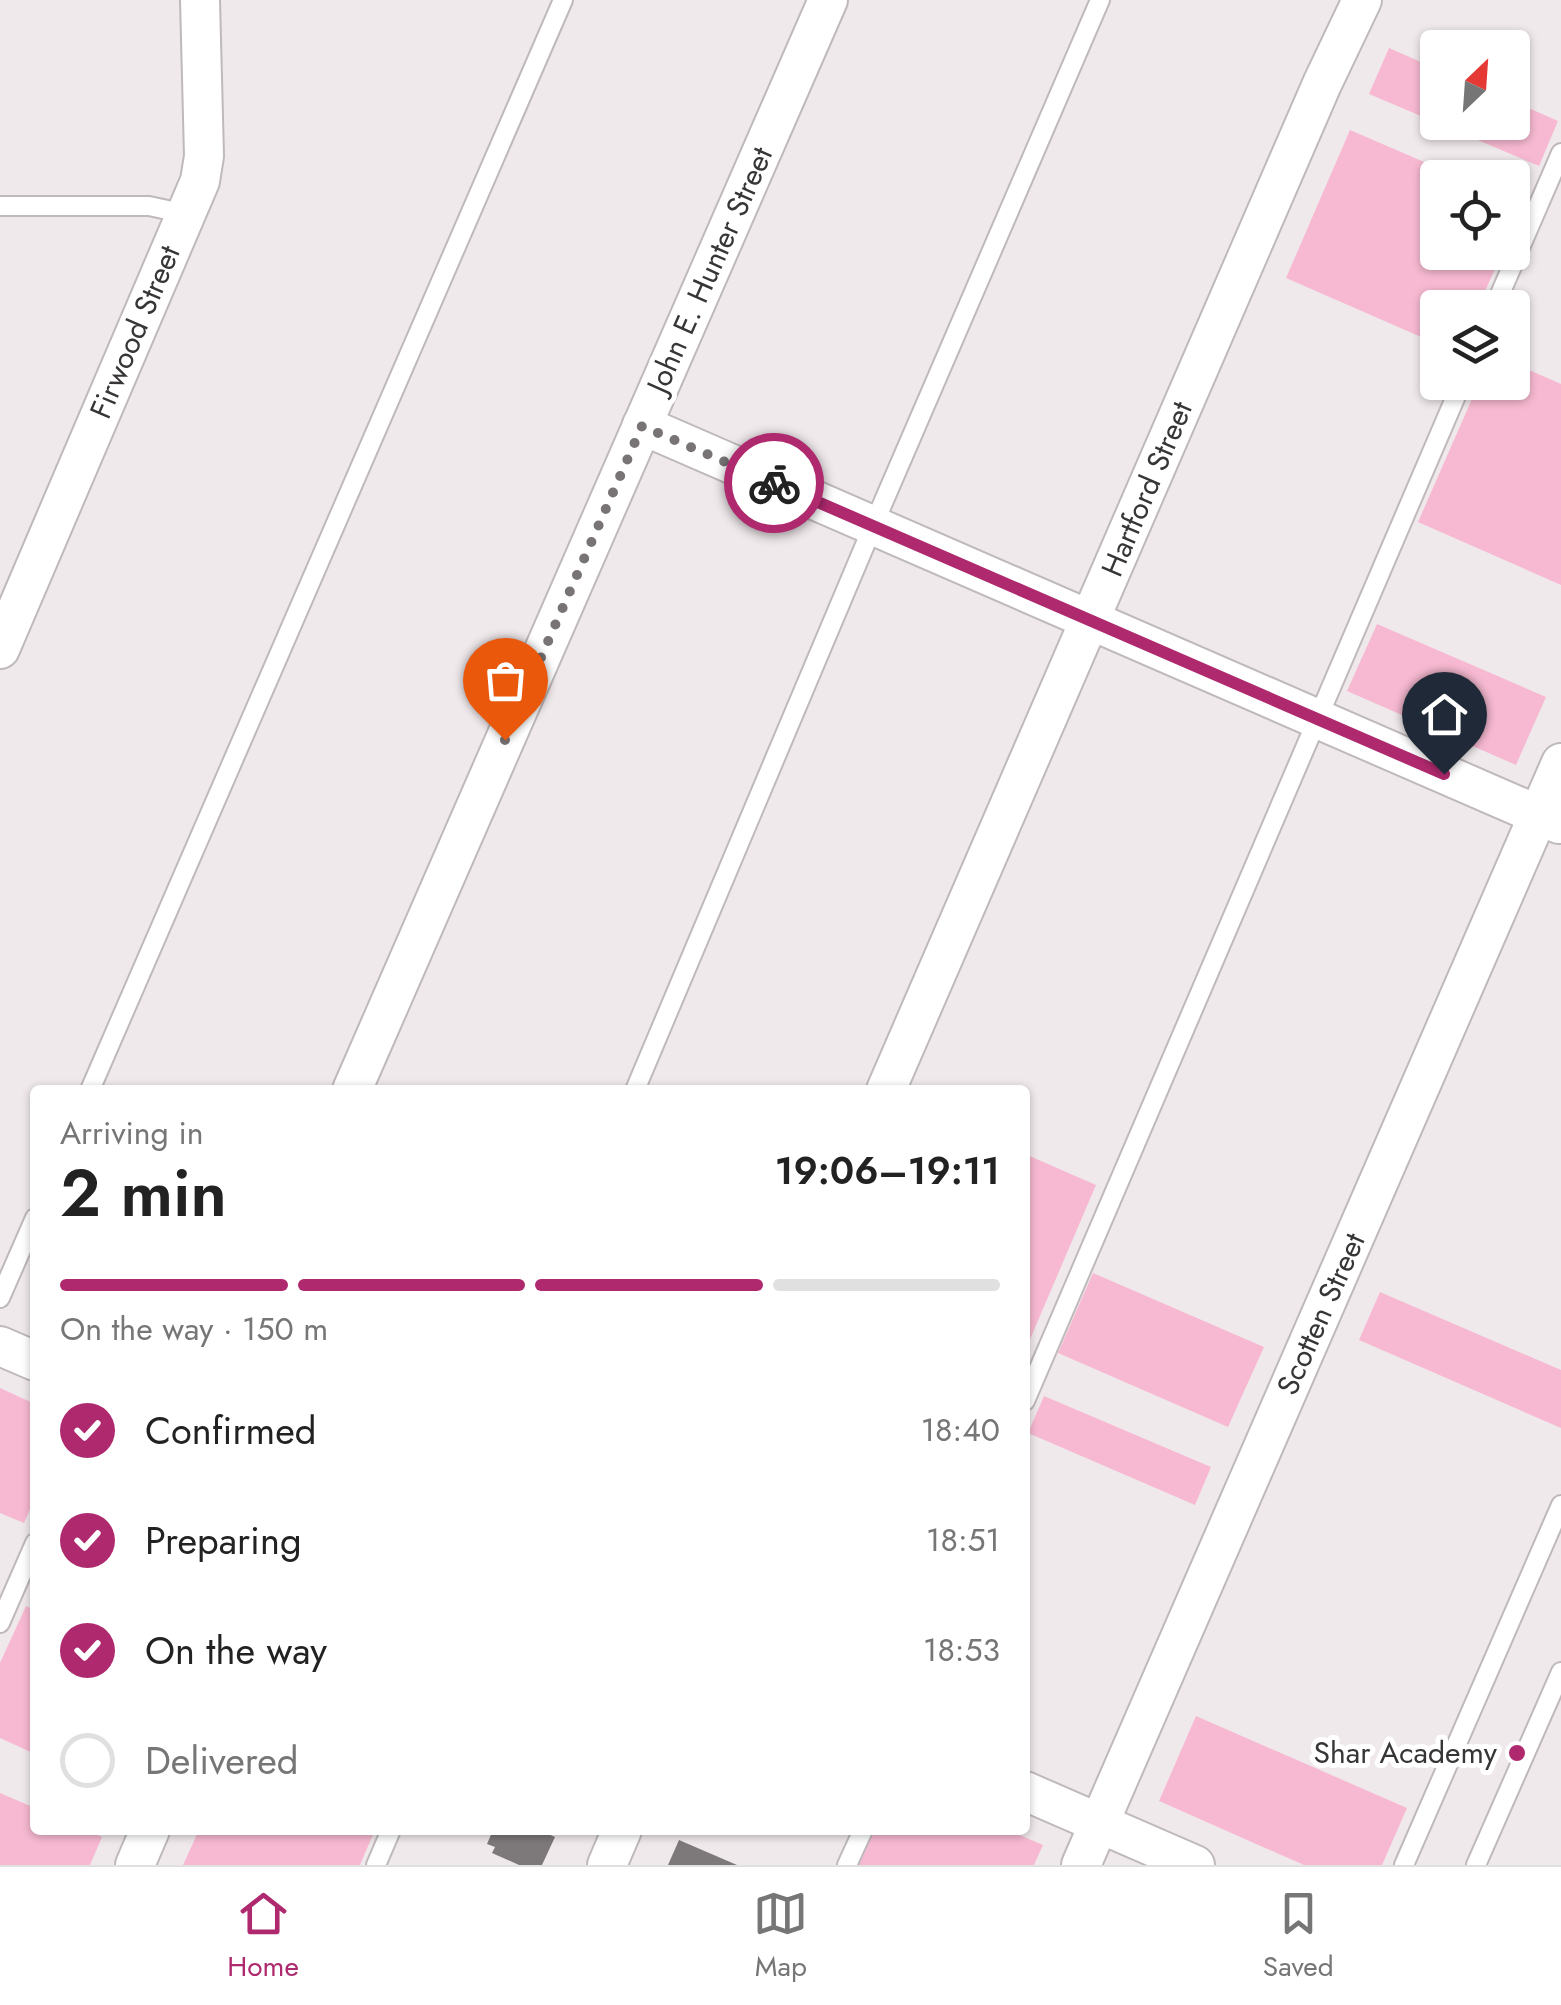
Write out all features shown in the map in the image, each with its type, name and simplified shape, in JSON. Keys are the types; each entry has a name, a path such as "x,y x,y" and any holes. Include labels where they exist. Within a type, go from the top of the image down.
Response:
{"street":[{"name":"Firwood Street","path":"0,650 200,181 204,156 200,0"},
{"name":"John E. Hunter Street","path":"354,1085 828,0"},
{"name":"Hartford Street","path":"888,1085 1322,84 1362,0"},
{"path":"642,426 1550,820"},
{"name":"Scotten Street","path":"1081,1865 1550,820 1561,763"},
{"path":"0,1346 30,1359"},
{"path":"1030,1793 1195,1865"},
{"path":"135,1865 148,1835"},
{"path":"607,1865 620,1835"}],"lane":[{"path":"92,1085 563,0"},
{"path":"638,1085 872,526 1100,0"},
{"path":"1502,290 1561,153"},
{"path":"0,206 149,206 186,214"},
{"path":"1030,1389 1454,400"},
{"path":"0,1298 30,1229"},
{"path":"1404,1865 1561,1505"},
{"path":"0,1622 30,1554"},
{"path":"1476,1865 1561,1672"},
{"path":"376,1865 389,1835"},
{"path":"847,1865 861,1835"}],"shaded area":[{"path":"1389,48 1420,62 1420,116 1369,94"},
{"path":"1530,109 1558,121 1539,166 1478,140 1530,140"},
{"path":"1350,130 1420,160 1420,270 1494,270 1486,290 1420,290 1420,337 1286,278"},
{"path":"1530,370 1561,384 1561,585 1418,522 1472,400 1530,400"},
{"path":"1377,624 1546,697 1516,765 1347,691"},
{"path":"1030,1156 1096,1185 1030,1339"},
{"path":"1093,1273 1264,1347 1228,1427 1058,1353"},
{"path":"1380,1292 1561,1370 1561,1428 1359,1340"},
{"path":"0,1388 30,1402 30,1509 24,1523 0,1513"},
{"path":"1044,1396 1211,1467 1195,1505 1030,1434"},
{"path":"26,1606 30,1608 30,1752 0,1738 0,1663"},
{"path":"1196,1716 1407,1808 1382,1865 1304,1865 1159,1801"},
{"path":"0,1793 30,1806 30,1835 102,1837 90,1865 0,1865"},
{"path":"197,1835 373,1835 360,1865 183,1865"},
{"path":"869,1835 1020,1835 1043,1845 1034,1865 856,1865"}],"building":[{"path":"491,1835 555,1837 542,1865 519,1865 492,1853 495,1847 487,1844"},
{"path":"679,1840 737,1865 668,1865"}],"way so far":[{"path":"505,740 642,426 774,483"}],"place":[{"name":"Shar Academy","path":"1517,1753"}],"route":[{"path":"774,483 1444,774"}]}
